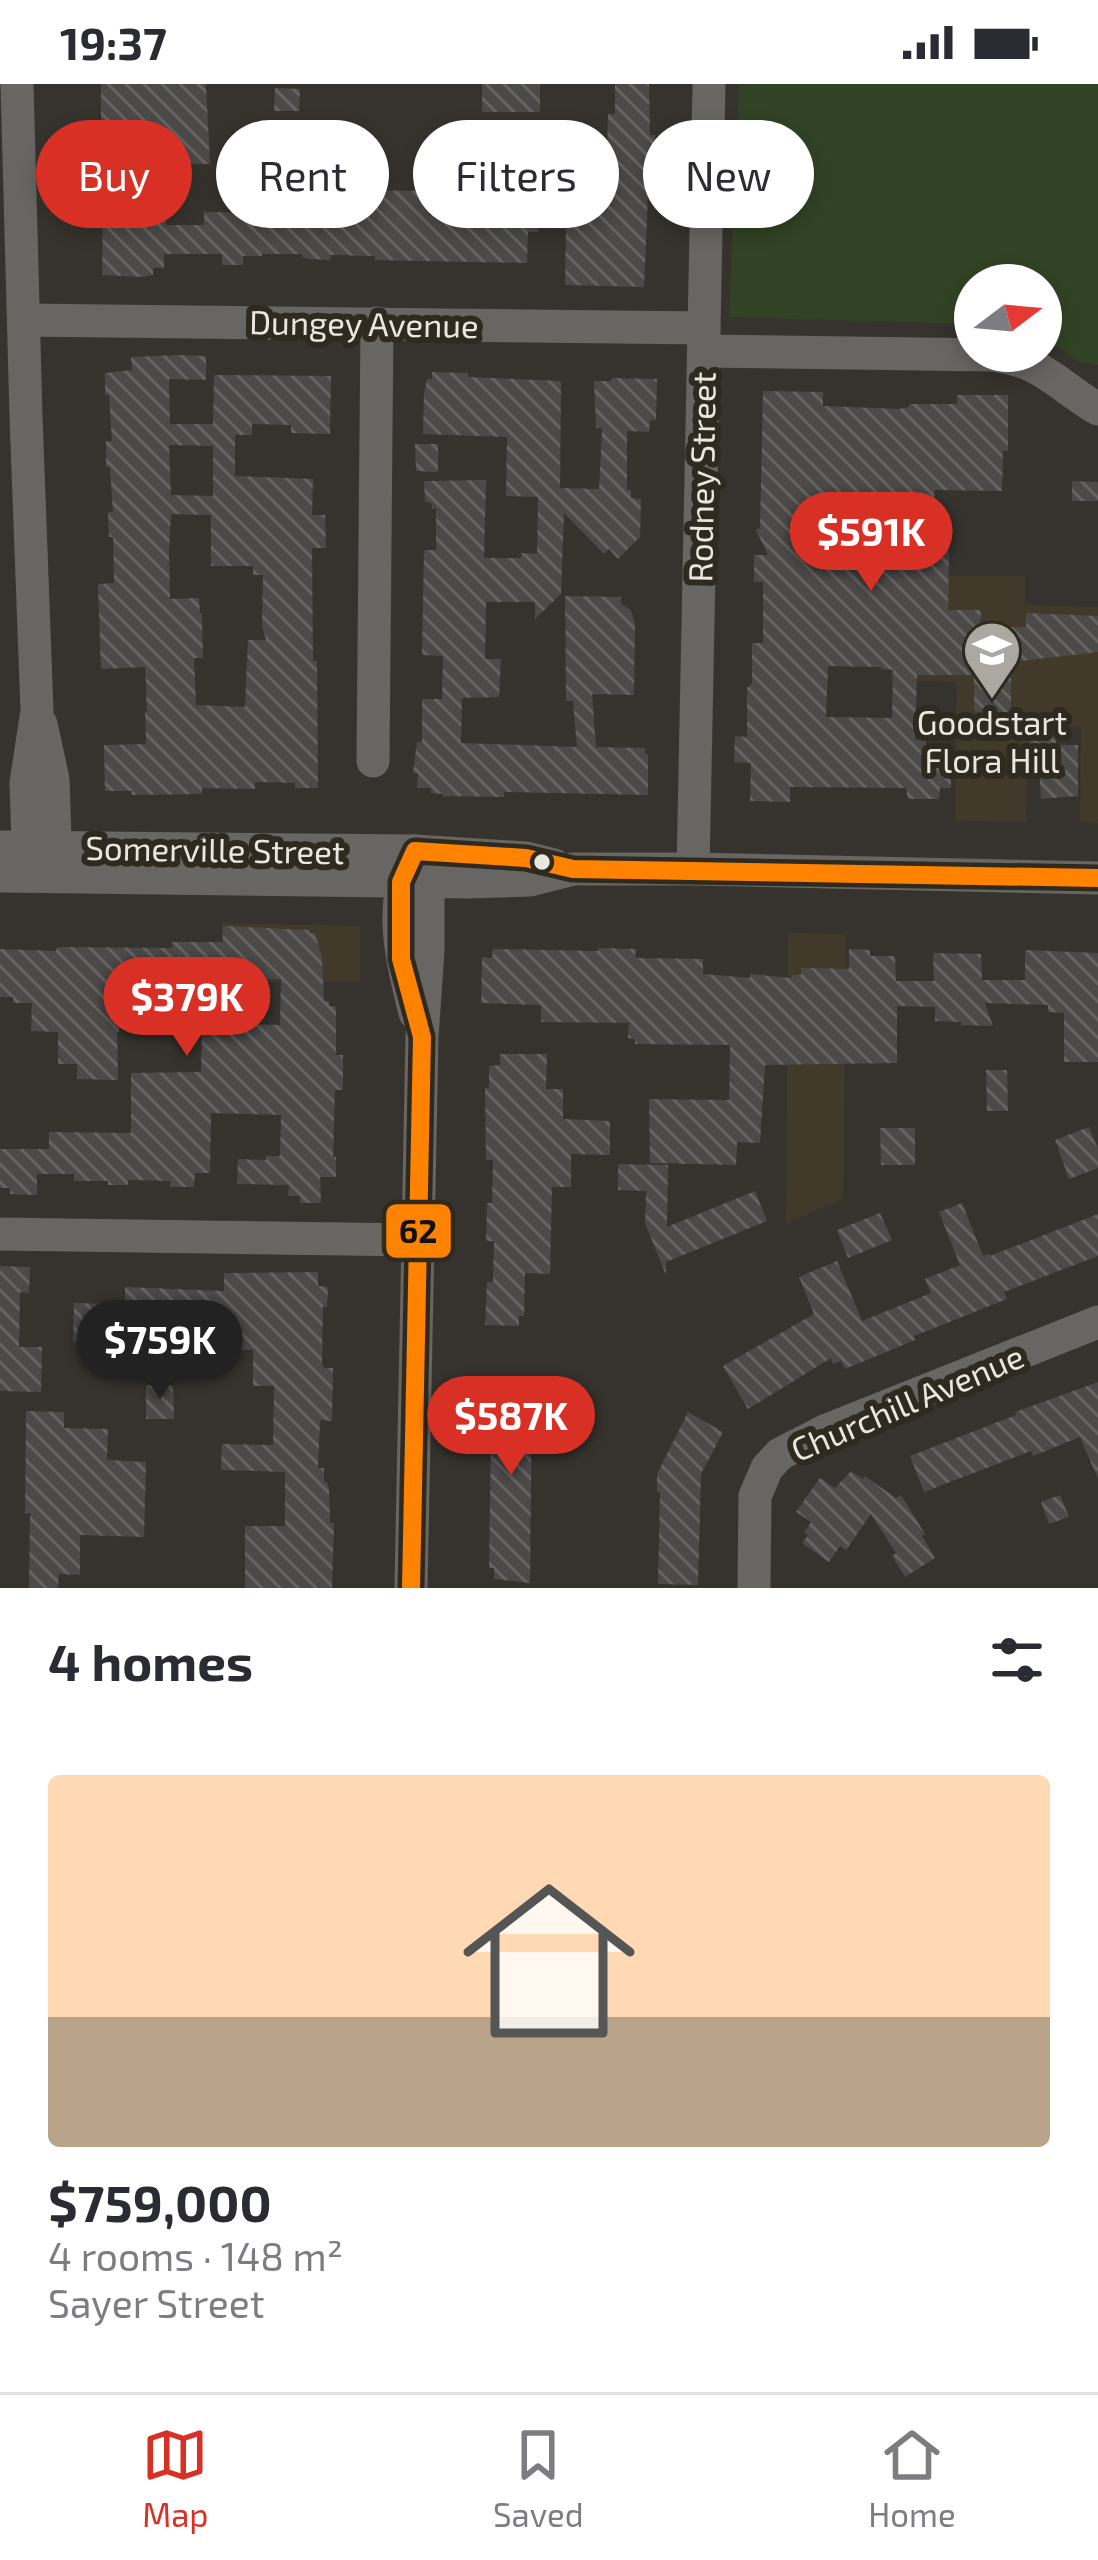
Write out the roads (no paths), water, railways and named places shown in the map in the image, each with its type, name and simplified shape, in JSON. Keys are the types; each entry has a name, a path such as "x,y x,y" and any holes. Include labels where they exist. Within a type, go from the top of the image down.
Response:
{"street":[{"path":"17,84 37,711 26,783 28,862"},
{"name":"Rodney Street","path":"693,869 709,84"},
{"name":"Dungey Avenue","path":"24,320 377,323 1016,357 1039,367 1098,410"},
{"path":"373,761 377,323"},
{"name":"Somerville Street","path":"28,862 415,872 526,858 573,869 1098,878"},
{"path":"412,1588 422,1037 428,951 415,872"},
{"path":"0,1234 419,1240"},
{"name":"Churchill Avenue","path":"754,1588 755,1496 767,1468 781,1454 827,1430 1098,1322"}],"place":[{"name":"Goodstart Flora Hill","path":"992,701"}]}
